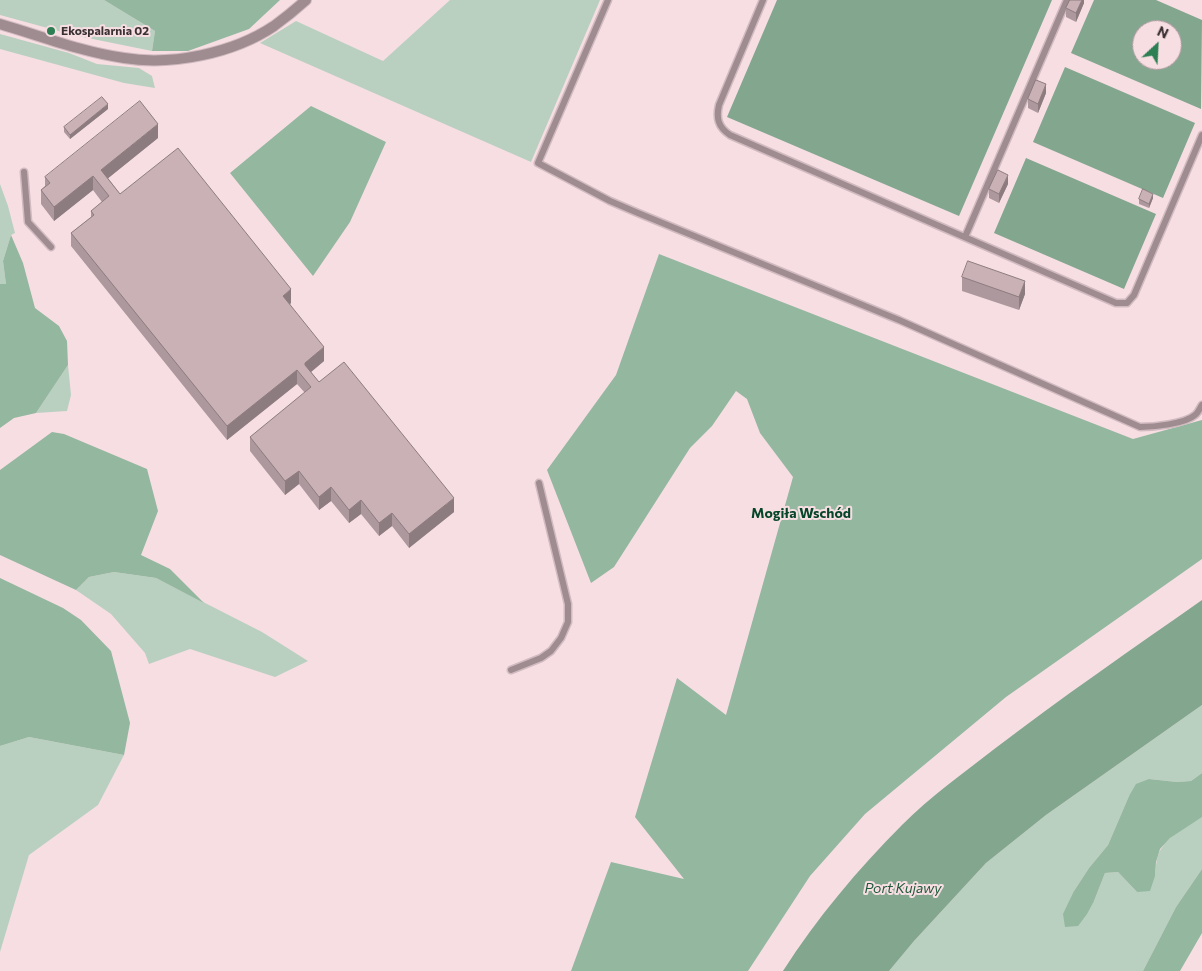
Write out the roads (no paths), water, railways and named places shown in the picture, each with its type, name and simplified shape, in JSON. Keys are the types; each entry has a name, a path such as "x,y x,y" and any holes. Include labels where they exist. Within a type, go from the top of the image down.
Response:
{"street":[{"path":"0,24 126,59 164,60 189,58 223,49 249,39 272,27 306,0"}],"lane":[{"path":"608,0 538,162 631,210 899,320 1140,427 1151,427 1181,421 1195,416 1202,405"},
{"path":"763,0 718,104 718,120 724,131 1116,303 1127,304 1134,295 1202,135"},
{"path":"965,237 1066,0"},
{"path":"24,172 28,222 51,247"},
{"path":"511,670 541,658 551,650 561,638 568,622 568,604 539,483"}],"water":[{"path":"777,0 1052,0 959,216 727,117"},
{"path":"1094,0 1156,0 1202,20 1201,109 1071,53"},
{"path":"1065,67 1195,123 1163,198 1033,142"},
{"path":"1026,158 1156,214 1124,289 994,233"},
{"name":"Port Kujawy","path":"1202,600 1202,705 1046,815 986,863 889,971 783,971 824,913 854,877 902,825 924,805 1044,712"}],"place":[{"name":"Ekospalarnia 02","path":"51,31"}],"district":[{"name":"Mogiła Wschód","path":"801,513"}]}
